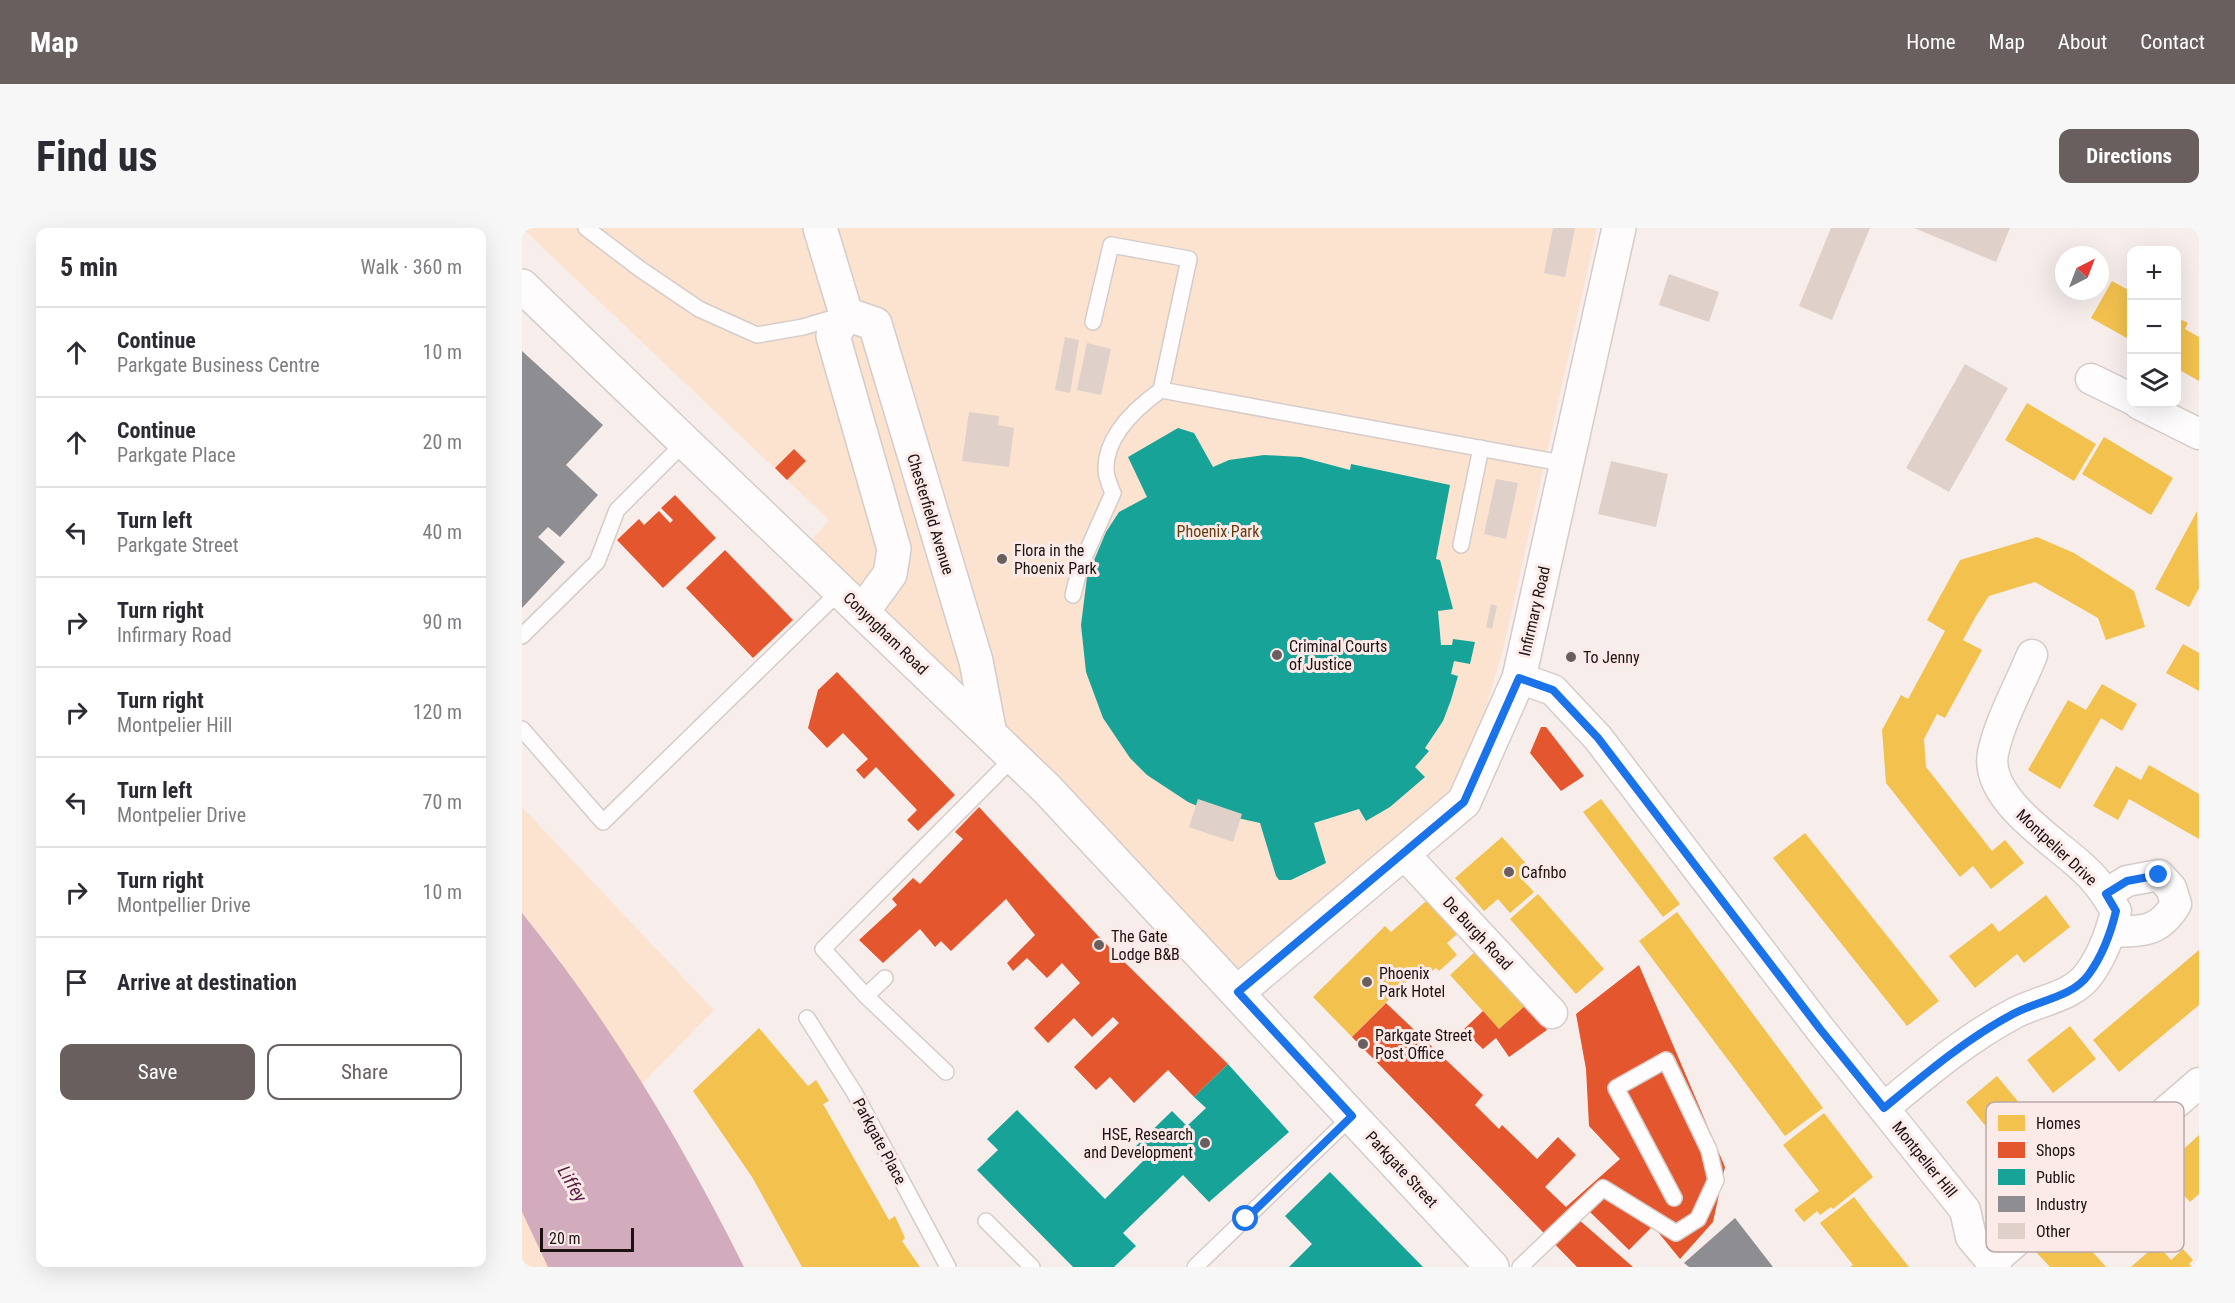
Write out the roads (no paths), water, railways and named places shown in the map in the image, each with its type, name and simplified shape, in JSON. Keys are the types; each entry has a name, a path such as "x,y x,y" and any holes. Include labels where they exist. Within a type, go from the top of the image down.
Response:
{"main road":[{"path":"820,228 846,314 833,336 894,549 890,574 852,601"},
{"name":"Infirmary Road","path":"1238,992 1464,802 1519,678 1619,228"},
{"name":"Conyngham Road","path":"522,286 1014,757 1238,992"},
{"name":"Chesterfield Avenue","path":"846,314 875,324 976,661 990,734"},
{"name":"Parkgate Street","path":"1238,992 1492,1267"}],"street":[{"path":"2091,379 2127,397"},
{"path":"2147,408 2199,434"},
{"name":"Montpelier Drive","path":"1884,1108 1937,1064 2014,1013 2071,991 2089,974 2111,932 2116,911 2106,894 2084,868 2014,807 1995,776 1993,756 2032,655"},
{"name":"Montpelier Hill","path":"1519,678 1553,690 1598,738 1820,1029 1965,1210 1971,1237 1994,1264"},
{"name":"De Burgh Road","path":"1404,854 1552,1013"},
{"path":"2106,894 2127,881 2159,875 2172,888 2176,904 2168,919 2148,930 2111,932"},
{"path":"2177,1102 2199,1083"},
{"path":"1994,1264 2008,1252"}],"lane":[{"path":"586,228 640,269 699,309 757,335 803,327 846,314"},
{"path":"1073,595 1080,567 1113,493 1106,470 1110,445 1136,407 1161,390 1189,260 1110,245 1093,322"},
{"path":"1161,390 1567,464"},
{"path":"522,636 597,562 617,510 686,441"},
{"path":"1461,545 1481,448"},
{"path":"522,729 603,822 852,601"},
{"path":"946,1072 866,996 822,949 1014,757"},
{"path":"866,996 885,978"},
{"name":"Parkgate Place","path":"807,1018 854,1092 948,1267"},
{"path":"1520,1267 1604,1188 1676,1233 1698,1219 1716,1180 1709,1149 1666,1060 1616,1088 1674,1198"},
{"path":"1195,1267 1352,1116"},
{"path":"986,1221 1032,1267"}],"water":[{"name":"Liffey","path":"522,913 585,996 643,1084 696,1175 744,1267 548,1267 522,1212"}],"place":[{"name":"Flora in the Phoenix Park","path":"1002,559"},
{"name":"Criminal Courts of Justice","path":"1277,655"},
{"name":"To Jenny","path":"1571,657"},
{"name":"Cafnbo","path":"1509,872"},
{"name":"The Gate Lodge B&B","path":"1099,945"},
{"name":"Phoenix Park Hotel","path":"1367,982"},
{"name":"Parkgate Street Post Office","path":"1363,1044"},
{"name":"HSE, Research and Development","path":"1205,1143"}],"park label":[{"name":"Phoenix Park","path":"1218,531"}]}
